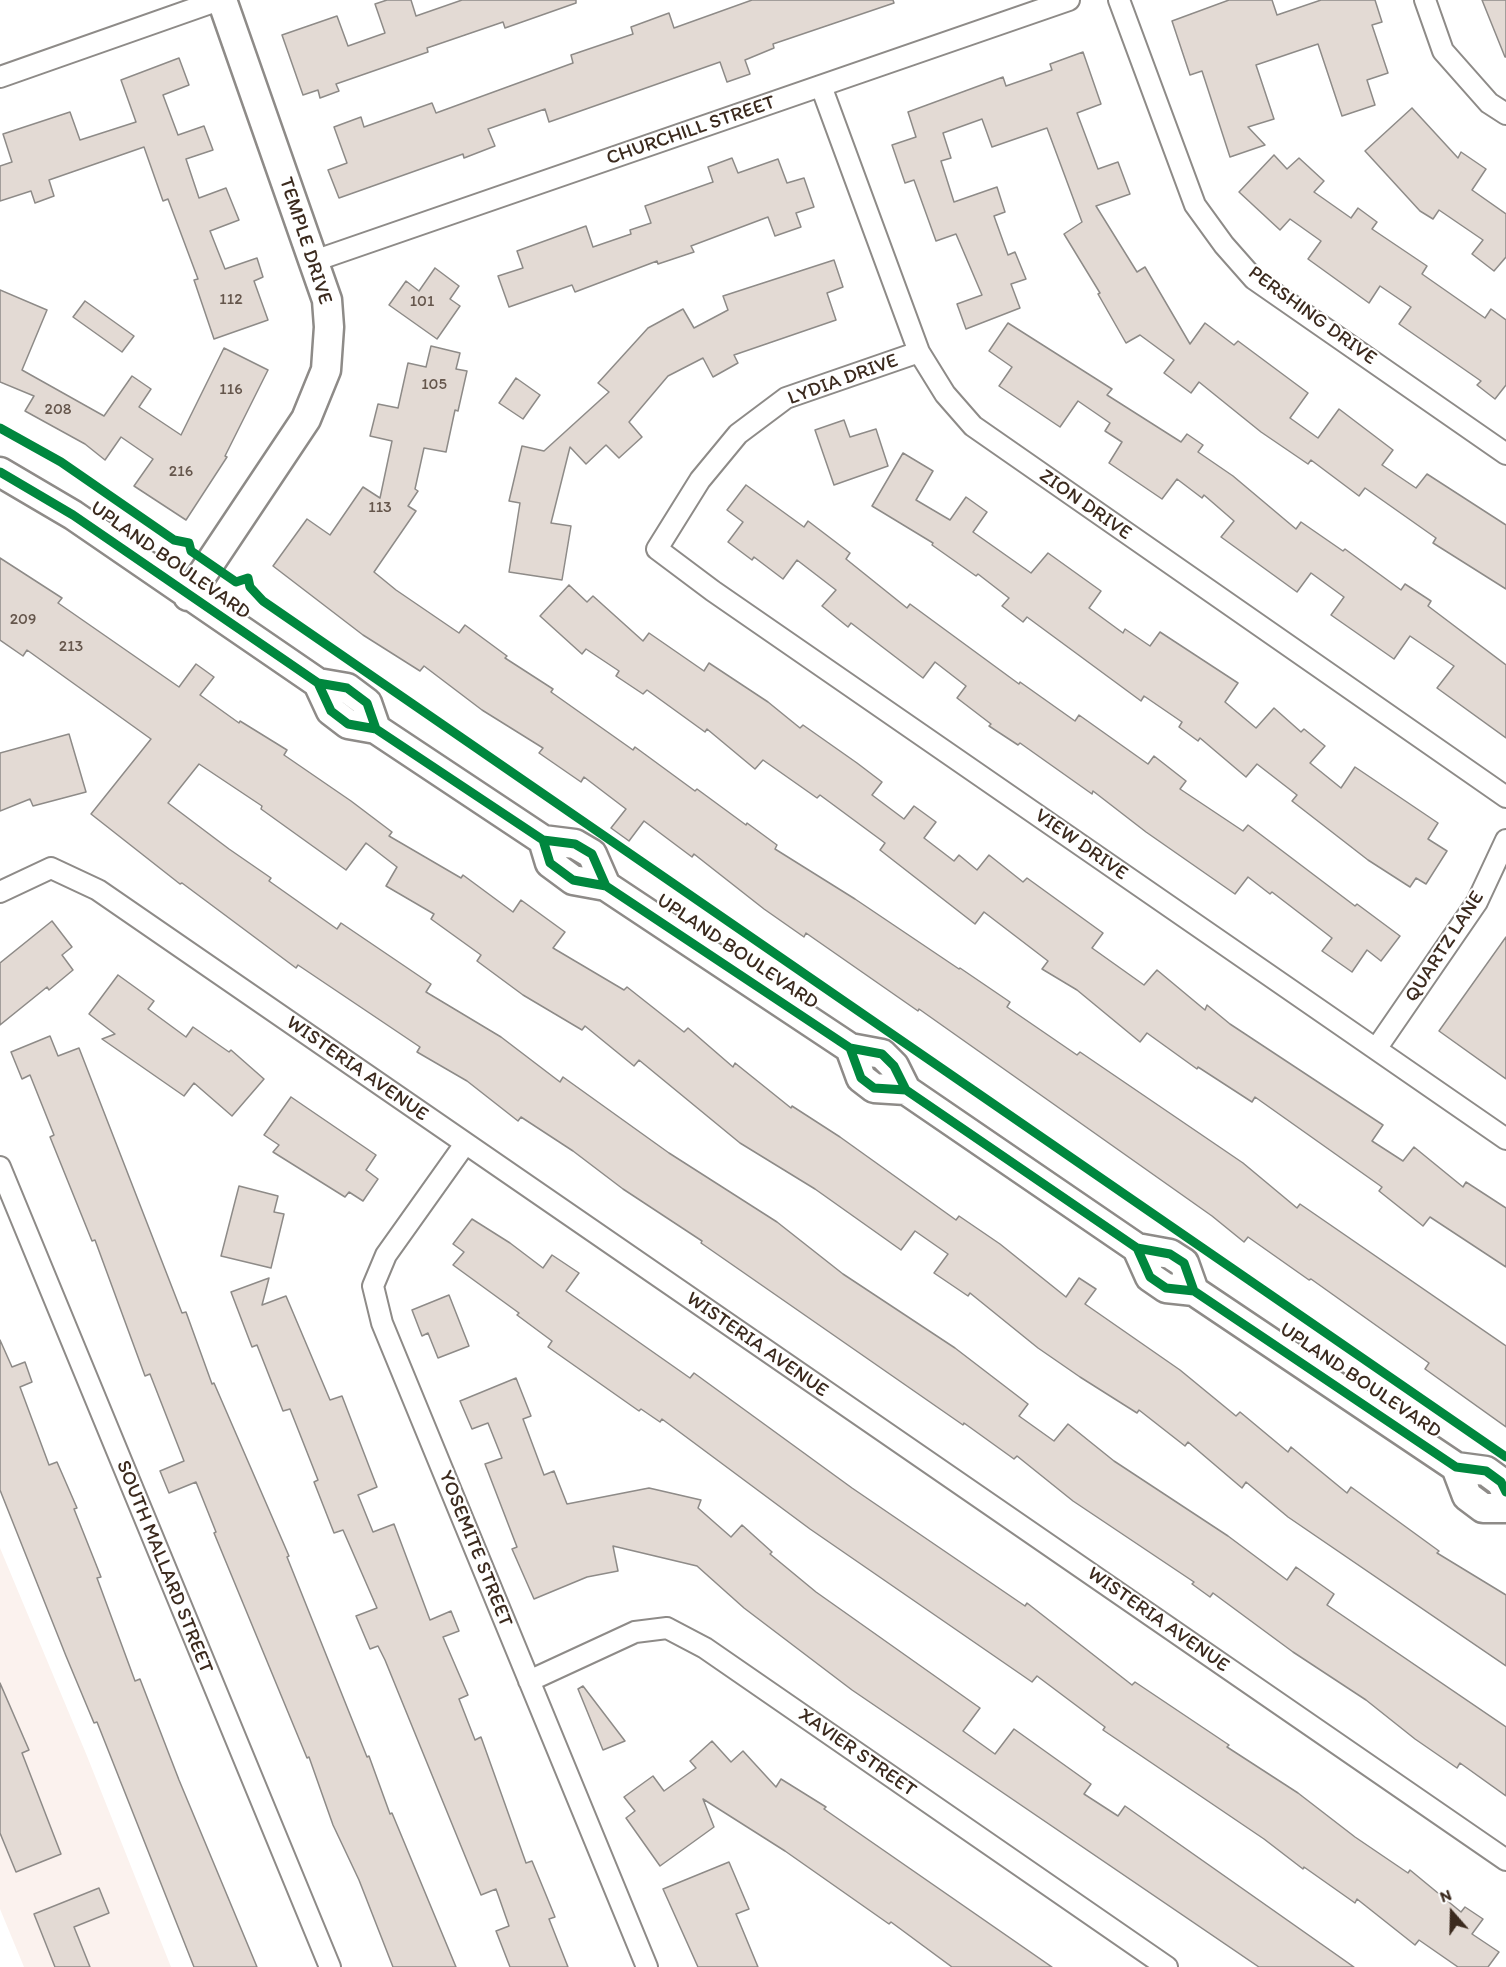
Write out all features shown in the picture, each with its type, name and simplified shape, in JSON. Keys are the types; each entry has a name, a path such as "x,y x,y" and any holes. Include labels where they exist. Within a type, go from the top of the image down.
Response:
{"street":[{"path":"0,77 221,0"},
{"name":"TEMPLE DRIVE","path":"188,596 306,419 326,370 329,327 327,300 221,0"},
{"name":"CHURCHILL STREET","path":"314,261 1069,0"},
{"name":"PERSHING DRIVE","path":"1119,0 1196,205 1224,245 1254,279 1506,454"},
{"path":"1425,0 1443,51 1490,103 1506,114"},
{"name":"ZION DRIVE","path":"821,86 919,352 945,394 972,426 1506,797"},
{"name":"LYDIA DRIVE","path":"657,549 700,480 738,434 786,398 919,352"},
{"name":"UPLAND BOULEVARD","path":"0,472 73,515 318,683 331,711 348,724 376,729 543,840 550,864 573,880 606,886 849,1047 861,1078 874,1088 906,1090 1137,1248 1150,1277 1166,1288 1194,1291 1456,1467 1486,1471 1501,1482 1506,1492"},
{"name":"VIEW DRIVE","path":"657,549 713,591 1506,1139"},
{"name":"QUARTZ LANE","path":"1376,1049 1478,902 1506,840"},
{"name":"WISTERIA AVENUE","path":"0,892 51,868 98,890 1506,1860"},
{"name":"YOSEMITE STREET","path":"465,1144 386,1255 373,1286 382,1323 647,1967"},
{"name":"SOUTH MALLARD STREET","path":"0,1167 330,1967"},
{"path":"1456,1467 1467,1496 1483,1508 1506,1508"},
{"name":"XAVIER STREET","path":"529,1681 635,1632 667,1628 705,1648 1167,1967"}],"shaded area":[{"path":"0,1548 87,1756 171,1967 24,1967 0,1909"}],"building":[{"path":"387,0 411,0 416,16 462,0 576,0 576,3 505,28 503,22 427,48 428,52 336,84 339,91 320,98 318,90 303,95 282,35 337,16 348,46 385,33 375,4"},
{"path":"752,0 893,0 894,3 773,44 774,48 745,60 750,74 727,82 720,62 549,122 545,109 488,129 495,146 464,158 463,154 339,198 328,170 347,163 334,127 361,117 364,127 432,103 436,113 573,63 571,55 633,34 631,27 669,13 674,28"},
{"path":"1229,0 1272,0 1277,15 1321,0 1375,0 1382,22 1372,25 1388,73 1367,80 1375,105 1342,116 1318,44 1256,65 1274,119 1248,127 1265,145 1230,157 1202,71 1190,75 1172,21"},
{"path":"1482,0 1506,0 1506,57 1505,57"},
{"path":"1083,52 1101,104 1077,113 1098,169 1118,162 1130,194 1096,206 1137,272 1145,267 1190,344 1205,323 1234,345 1238,341 1308,393 1290,418 1318,438 1339,409 1393,450 1382,465 1416,488 1427,474 1506,525 1506,589 1433,543 1436,538 1365,488 1359,496 1311,460 1308,464 1261,432 1199,382 1191,393 1164,373 1174,360 1140,335 1126,343 1098,294 1100,293 1064,234 1082,222 1047,128 992,147 982,119 943,133 951,158 941,161 954,202 997,187 1005,212 994,216 1008,255 1015,252 1026,279 1011,284 1020,308 966,329 957,304 982,295 956,234 936,241 914,180 905,183 892,145 916,137 908,112 1003,77 1006,86 1052,70 1050,64"},
{"path":"179,58 189,85 163,95 178,135 204,126 213,150 186,159 199,198 226,188 239,220 210,231 225,269 257,258 263,277 254,281 268,320 214,339 194,280 198,279 168,199 163,201 144,147 49,180 54,196 35,203 31,191 0,201 0,166 12,162 3,134 70,112 80,140 136,122 121,80"},
{"path":"1412,108 1458,158 1461,152 1486,169 1472,190 1506,214 1506,257 1494,271 1472,254 1483,240 1439,210 1433,219 1420,211 1365,151"},
{"path":"1274,155 1287,169 1299,158 1324,181 1314,192 1351,218 1358,208 1377,222 1372,229 1427,266 1422,274 1485,318 1491,309 1506,320 1506,385 1495,399 1477,385 1481,381 1399,324 1411,307 1380,286 1369,303 1308,259 1321,241 1290,219 1280,230 1239,192"},
{"path":"732,158 738,173 778,159 787,183 804,178 814,207 796,213 801,227 775,236 768,217 691,246 694,252 658,264 657,261 575,292 572,285 509,307 498,276 523,268 517,251 586,226 593,247 631,234 630,230 651,223 645,206 713,182 708,167"},
{"path":"834,260 843,287 827,293 836,320 734,355 738,363 713,377 703,358 668,376 629,422 642,437 619,458 606,445 586,464 570,447 551,523 571,526 562,580 509,572 520,503 509,501 522,446 544,451 609,392 598,383 648,328 683,309 694,328 728,310 723,296"},
{"path":"435,268 459,286 450,299 460,306 437,339 389,305 406,281 419,291"},
{"path":"0,290 47,310 22,370 104,416 132,376 151,389 139,407 181,435 224,348 268,370 225,456 227,457 186,520 134,486 153,459 121,437 105,460 85,444 25,411 34,396 0,382"},
{"path":"85,301 134,336 122,352 73,317"},
{"path":"1008,323 1112,389 1107,395 1181,442 1187,434 1203,445 1198,452 1233,476 1296,529 1301,522 1343,551 1345,549 1401,590 1405,584 1431,601 1428,606 1506,665 1506,738 1437,688 1454,666 1410,636 1394,659 1331,615 1344,597 1311,573 1297,592 1221,537 1234,521 1204,495 1202,498 1177,479 1162,499 1109,463 1122,442 1105,431 1110,423 1078,401 1060,427 999,386 1012,367 989,351"},
{"path":"431,346 460,353 456,369 467,371 458,411 455,410 446,452 424,448 415,489 418,491 408,506 416,511 374,572 459,633 465,625 507,656 505,658 553,689 551,692 633,750 635,747 695,791 697,789 746,825 747,823 777,845 775,849 960,968 1010,1002 1007,1007 1077,1055 1080,1052 1243,1163 1297,1208 1300,1204 1506,1346 1506,1427 1425,1369 1429,1363 1311,1279 1309,1280 1248,1237 1244,1242 1212,1216 919,1009 918,1011 806,933 804,937 764,909 694,854 692,857 644,821 629,841 611,828 626,809 584,777 581,782 539,753 543,748 482,710 424,666 420,671 363,635 273,566 307,519 330,535 363,487 380,498 392,441 370,436 378,404 398,408 408,363 426,367"},
{"path":"516,378 540,395 523,419 499,403"},
{"path":"844,420 850,437 876,429 888,466 834,485 815,430"},
{"path":"903,453 933,471 916,500 950,520 966,497 987,512 973,532 1031,573 1048,553 1101,591 1089,608 1123,633 1125,629 1150,646 1160,632 1238,683 1225,702 1256,728 1274,708 1301,732 1304,729 1325,746 1310,763 1341,788 1355,767 1438,823 1428,839 1447,851 1426,884 1416,878 1410,887 1368,860 1292,801 1297,795 1257,764 1246,777 1200,738 1198,741 1179,727 1182,722 1144,696 1141,701 1027,617 1023,622 1002,606 1009,598 978,574 976,576 932,545 933,543 872,506"},
{"path":"746,485 804,527 808,521 850,553 846,559 907,608 910,604 1019,684 1020,682 1075,721 1079,715 1148,764 1154,756 1186,781 1180,789 1243,831 1248,825 1355,906 1357,904 1400,936 1381,961 1367,950 1352,972 1322,951 1332,938 1272,892 1270,894 1248,877 1235,894 1146,832 1093,791 1092,794 1020,743 1018,745 989,726 991,724 957,698 966,686 935,662 923,678 851,623 848,627 822,606 836,590 797,560 783,579 754,557 752,560 728,542 743,522 727,510"},
{"path":"0,558 62,598 58,603 179,687 196,664 214,677 200,695 239,723 240,721 287,750 284,755 392,832 389,836 461,878 463,875 513,912 521,900 565,932 553,948 624,990 627,987 684,1032 688,1028 733,1067 735,1063 791,1108 792,1106 840,1137 956,1220 959,1216 1000,1244 1066,1297 1079,1278 1096,1289 1085,1304 1180,1370 1236,1416 1240,1412 1288,1452 1291,1447 1347,1493 1351,1487 1439,1551 1437,1553 1506,1595 1506,1666 1288,1517 1246,1482 1242,1488 1188,1442 1185,1446 1139,1410 1137,1413 1080,1377 1038,1348 970,1293 968,1296 934,1273 948,1254 915,1231 901,1250 815,1189 740,1143 639,1060 634,1066 585,1026 582,1030 523,995 477,961 481,955 431,919 434,914 386,886 397,867 366,843 346,870 261,809 262,806 199,764 168,803 271,878 269,881 337,929 341,923 431,984 426,992 501,1037 560,1082 563,1077 669,1153 777,1222 843,1274 955,1348 1028,1404 1019,1416 1054,1441 1068,1424 1114,1461 1228,1536 1287,1580 1296,1567 1334,1594 1327,1605 1506,1727 1506,1796 1460,1763 1457,1768 1415,1739 1366,1700 1293,1652 1213,1593 1210,1597 1192,1584 1194,1582 1073,1501 1017,1456 1014,1459 964,1423 963,1425 701,1243 702,1241 623,1189 573,1151 521,1117 518,1121 467,1081 417,1052 420,1047 298,965 296,968 182,883 180,884 91,814 151,739 27,650 23,656 0,640"},
{"path":"569,585 587,602 593,596 643,641 649,633 704,671 709,663 768,702 800,728 803,725 857,763 882,782 872,795 904,819 914,806 936,822 924,838 954,861 959,855 977,870 989,855 1023,882 1027,878 1103,933 1092,948 1144,985 1157,970 1205,1010 1207,1005 1230,1024 1383,1125 1372,1141 1403,1161 1414,1147 1463,1187 1466,1182 1506,1208 1506,1267 1430,1217 1423,1226 1379,1191 1382,1187 1255,1097 1252,1102 1198,1067 1197,1069 1147,1033 1140,1042 1077,990 1042,969 1048,961 984,912 975,924 880,850 885,843 820,795 817,798 763,760 755,769 707,729 705,732 647,690 643,694 616,676 619,671 586,649 582,654 540,616"},
{"path":"69,734 86,792 33,806 30,799 0,811 0,753"},
{"path":"52,921 72,947 62,955 73,970 49,990 47,987 0,1025 0,963"},
{"path":"1506,937 1506,1079 1439,1031"},
{"path":"118,975 154,1001 148,1009 186,1037 193,1027 229,1052 231,1050 264,1079 232,1116 194,1083 184,1096 102,1039 115,1034 89,1014"},
{"path":"50,1036 58,1056 79,1048 182,1313 186,1312 212,1384 214,1383 289,1556 287,1557 367,1757 369,1756 390,1814 392,1813 456,1967 393,1967 359,1880 333,1825 309,1757 307,1758 214,1533 216,1532 196,1482 169,1493 160,1471 184,1461 150,1374 145,1376 95,1240 92,1241 50,1137 54,1135 30,1075 22,1079 11,1052"},
{"path":"291,1097 376,1155 366,1170 378,1179 363,1201 349,1192 345,1197 273,1152 279,1145 264,1135"},
{"path":"239,1186 278,1196 274,1212 284,1214 271,1268 221,1256"},
{"path":"472,1219 510,1243 543,1268 552,1255 579,1273 566,1291 690,1378 694,1373 852,1488 1025,1606 1027,1603 1132,1685 1135,1682 1229,1745 1227,1747 1298,1793 1355,1837 1408,1873 1410,1870 1461,1912 1465,1907 1483,1919 1472,1934 1499,1952 1488,1967 1458,1967 1419,1940 1415,1945 1357,1899 1355,1903 1304,1867 1303,1869 1264,1839 1103,1730 1105,1727 1037,1676 1032,1682 810,1529 662,1419 660,1422 641,1409 639,1411 548,1347 552,1341 517,1315 519,1313 453,1265 464,1252 453,1244"},
{"path":"269,1278 262,1305 286,1296 330,1400 342,1396 377,1487 358,1495 373,1532 394,1524 430,1620 451,1611 459,1631 443,1637 468,1695 459,1699 475,1740 481,1737 526,1863 532,1861 555,1917 549,1919 568,1967 510,1967 496,1931 509,1926 496,1889 481,1895 385,1660 378,1646 370,1649 356,1616 377,1608 343,1530 334,1533 314,1482 318,1480 290,1409 283,1411 257,1345 252,1347 231,1292"},
{"path":"449,1295 469,1346 438,1358 428,1333 422,1336 412,1310"},
{"path":"0,1340 12,1367 25,1362 32,1382 20,1387 49,1465 57,1462 77,1508 74,1509 101,1577 97,1578 135,1681 140,1679 179,1780 257,1967 194,1967 97,1722 94,1723 66,1656 0,1490"},
{"path":"516,1378 531,1416 523,1419 544,1475 554,1471 567,1504 649,1488 701,1500 698,1508 731,1537 742,1525 772,1552 770,1554 816,1592 980,1708 963,1731 995,1754 1014,1729 1091,1784 1084,1794 1118,1816 1125,1806 1354,1967 1259,1967 852,1690 744,1608 697,1566 613,1546 618,1571 587,1577 534,1599 512,1549 517,1547 485,1464 502,1458 488,1423 472,1429 460,1401"},
{"path":"0,1683 29,1750 22,1753 61,1854 16,1872 0,1833"},
{"path":"583,1686 625,1741 603,1750 578,1689"},
{"path":"712,1741 731,1762 743,1751 776,1787 781,1779 826,1807 824,1809 1052,1967 952,1967 891,1922 889,1924 785,1851 703,1799 714,1827 660,1866 626,1818 635,1811 624,1797 653,1776 664,1791 696,1768 690,1761"},
{"path":"729,1862 749,1909 736,1914 758,1967 698,1967 663,1889"},
{"path":"99,1888 109,1913 74,1927 90,1967 55,1967 34,1914"}],"cycle path":[{"path":"0,428 61,462 174,540 189,543 191,551 236,582 248,578 250,587 263,601 1506,1457"},
{"path":"0,472 73,515 318,683 347,688 367,703 376,729"},
{"path":"318,683 331,711 348,724 376,729 543,840 575,844 592,854 606,886"},
{"path":"543,840 550,863 573,880 606,886 850,1048 882,1054 894,1066 906,1090"},
{"path":"850,1048 861,1078 874,1088 906,1090 1137,1248 1170,1254 1184,1263 1194,1291"},
{"path":"1137,1248 1150,1277 1166,1288 1194,1291 1456,1467 1486,1471 1501,1482 1506,1492"}]}
